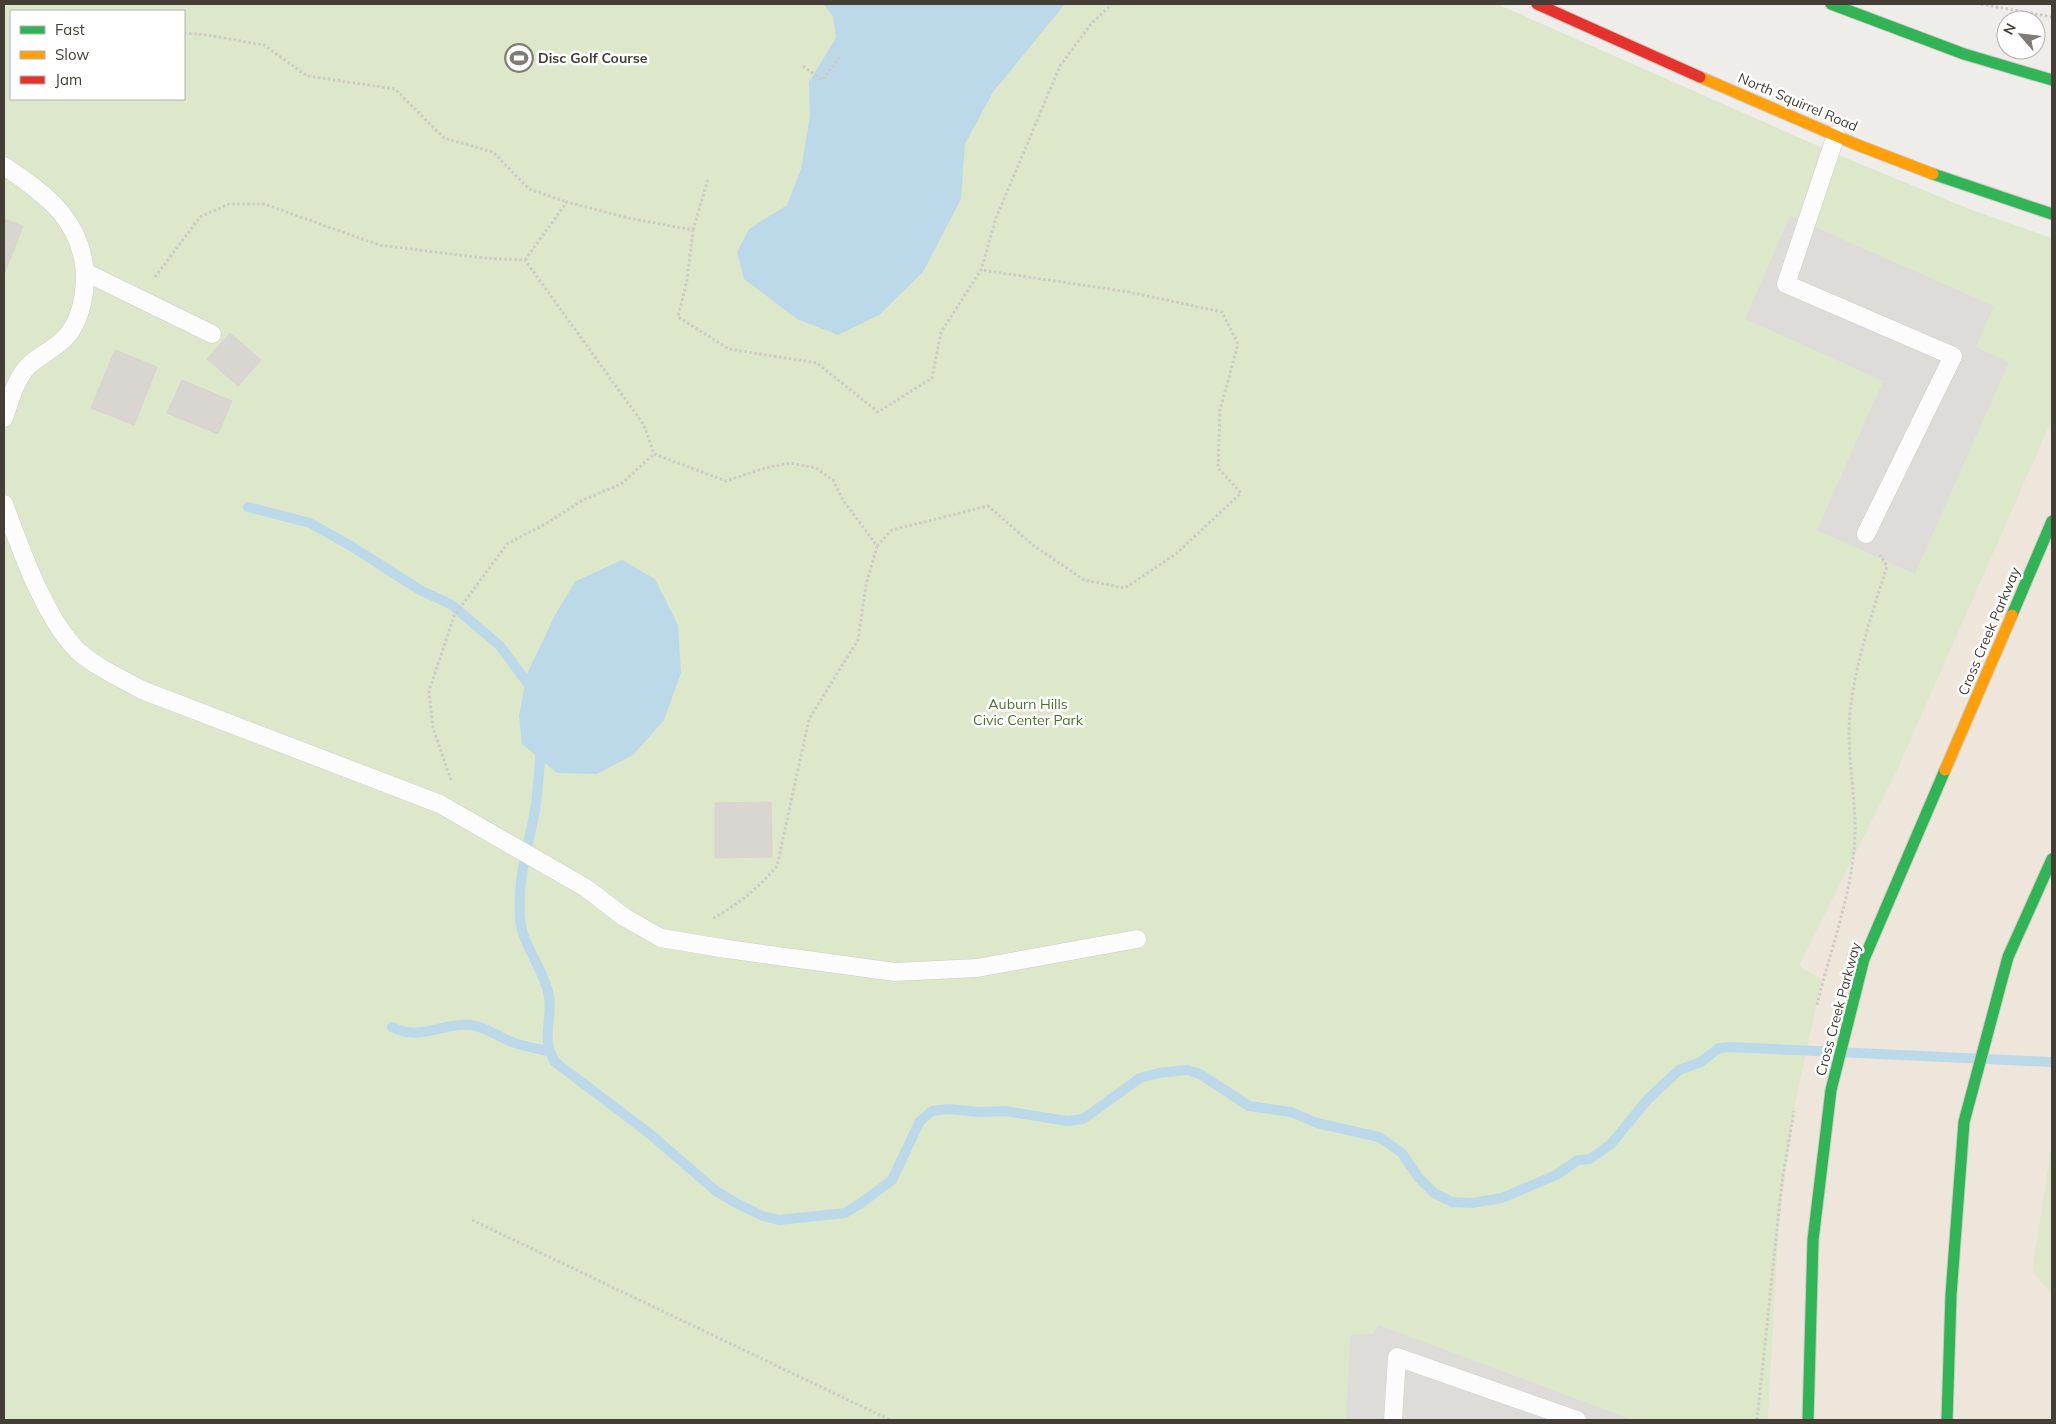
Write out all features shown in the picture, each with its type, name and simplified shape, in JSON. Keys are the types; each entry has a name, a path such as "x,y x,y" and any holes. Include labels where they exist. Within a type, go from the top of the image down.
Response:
{"street":[{"name":"North Squirrel Road","path":"1537,4 1836,136 1952,181 2052,214"},
{"path":"1831,4 1964,54 2052,80"},
{"name":"Cross Creek Parkway","path":"1808,1420 1813,1240 1831,1090 1864,959 2052,521"},
{"path":"1947,1420 1951,1295 1964,1122 2008,957 2052,859"}],"lane":[{"path":"1836,136 1786,284 1953,356 1866,534"},
{"path":"4,166 41,193 70,223 80,242 85,272 84,291 72,330 60,344 29,366 19,378 4,418"},
{"path":"85,272 142,298 212,334"},
{"path":"4,504 21,548 59,626 77,649 99,666 142,690 440,804 586,888 624,917 661,938 895,972 977,968 1137,939"},
{"path":"1392,1420 1396,1357 1578,1420"}],"path":[{"path":"708,179 693,230 687,280 678,316 729,349 817,363 878,412 932,378 941,332 981,270 996,218 1060,66 1090,25 1112,4"},
{"path":"1981,4 2052,17"},
{"path":"185,33 264,45 306,76 395,89 444,138 493,152 529,189 567,202 628,218 693,230"},
{"path":"803,66 822,80 841,56"},
{"path":"525,260 567,202"},
{"path":"142,298 200,217 229,204 264,204 379,245 484,258 525,260"},
{"path":"525,260 644,425 654,454"},
{"path":"675,941 730,909 764,882 777,866 809,719 858,640 866,586 877,546 892,530 988,506 1033,545 1084,580 1125,588 1177,553 1241,493 1218,468 1220,410 1238,344 1222,312 1129,292 981,270"},
{"path":"654,454 726,481 765,468 790,463 816,468 833,480 843,500 877,546"},
{"path":"440,804 451,780 433,728 429,691 454,616 507,544 547,524 583,500 621,484 654,454"},
{"path":"1815,1015 1847,891 1855,835 1850,781 1850,713 1863,642 1887,566 1866,534"},
{"path":"1758,1420 1782,1182 1794,1110"},
{"path":"472,1220 890,1420"}],"shaded area":[{"path":"1790,216 1994,306 1976,347 2009,362 1915,574 1817,530 1883,381 1745,319"},
{"path":"2052,420 2052,1420 1768,1420 1779,1222 1795,1104 1799,966 1896,773"},
{"path":"1379,1325 1633,1420 1346,1420 1350,1335 1373,1334"}],"green space":[{"name":"Auburn Hills Civic Center Park","path":"4,4 1497,4 1841,156 1972,210 2052,238 2052,420 1896,773 1799,966 1822,980 1795,1104 1779,1222 1768,1420 4,1420"},
{"path":"2052,1143 2052,1294 2032,1271"}],"water":[{"path":"823,4 1065,4 993,92 965,144 961,199 923,272 879,315 838,335 797,319 744,279 737,252 749,229 787,205 801,169 810,116 809,82 836,38 833,16"},
{"path":"622,560 655,579 678,625 681,673 664,720 633,755 597,774 557,773 522,744 519,716 527,674 556,613 576,581"}],"building":[{"path":"4,219 23,226 4,275"},
{"path":"230,333 261,360 238,386 207,359"},
{"path":"115,350 157,367 134,425 91,408"},
{"path":"182,380 232,401 218,434 167,413"},
{"path":"771,802 772,857 715,858 715,803"}],"waterway":[{"path":"248,507 310,523 351,546 420,590 452,605 500,646 526,681"},
{"path":"541,748 535,808 521,879 519,905 525,938 543,976 549,996 548,1045 555,1062 650,1134 716,1191 763,1216 779,1220 845,1213 861,1203 892,1180 920,1121 932,1111 949,1109 980,1112 1005,1111 1067,1121 1083,1119 1140,1078 1158,1073 1187,1070 1200,1074 1249,1106 1291,1112 1317,1123 1379,1137 1402,1153 1418,1177 1434,1193 1452,1202 1472,1203 1502,1198 1556,1175 1578,1160 1590,1159 1611,1144 1648,1099 1679,1070 1701,1062 1719,1048 2052,1062"},
{"path":"392,1027 412,1033 450,1026 471,1025 483,1028 512,1042 548,1051"}],"traffic: fast":[{"path":"1831,4 1964,54 2052,80"},
{"path":"1933,174 2052,214"},
{"path":"2012,615 2052,521"},
{"path":"1808,1420 1813,1240 1831,1090 1864,959 1945,770"},
{"path":"1947,1420 1951,1295 1964,1122 2008,957 2052,859"}],"traffic: slow":[{"path":"1700,77 1855,144 1933,174"},
{"path":"1945,770 2012,615"}],"traffic: jam":[{"path":"1537,4 1700,77"}],"place":[{"name":"Disc Golf Course","path":"519,58"}]}
